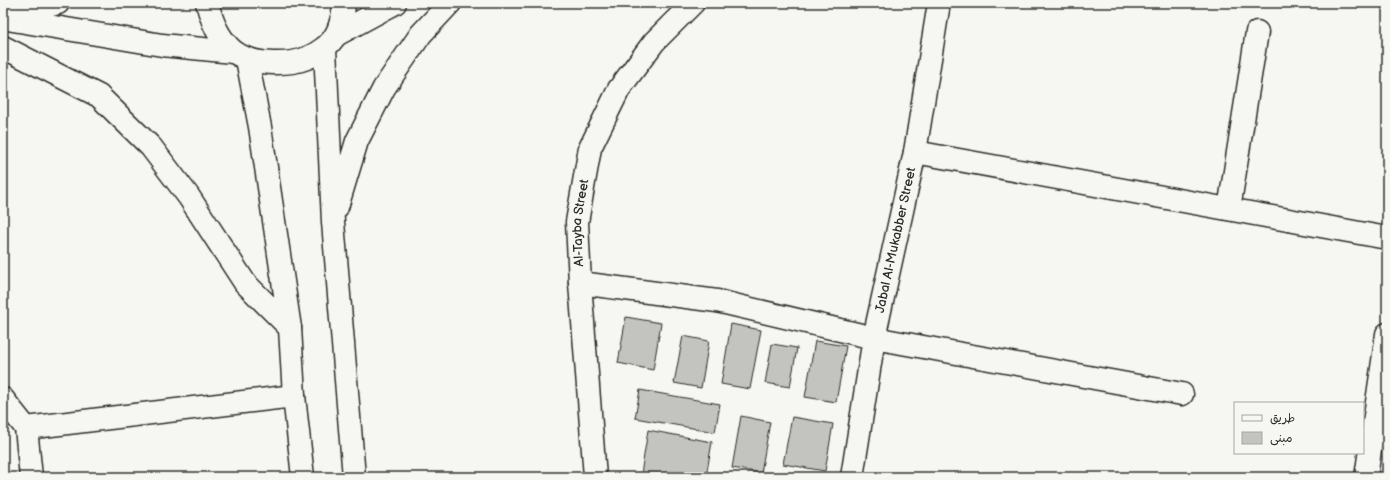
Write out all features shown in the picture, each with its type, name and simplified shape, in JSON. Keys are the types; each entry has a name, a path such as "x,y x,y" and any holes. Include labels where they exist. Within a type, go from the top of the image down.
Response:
{"street":[{"path":"5,19 58,3"},
{"path":"207,3 211,19 220,37 240,55 260,127 290,328 294,396 303,477"},
{"path":"344,3 344,8 330,41 333,222 354,477"},
{"path":"5,19 162,45 240,55 268,63 288,62 307,58 330,41 395,3"},
{"path":"333,222 357,141 384,88 420,34 450,3"},
{"name":"Al-Tayba Street","path":"595,477 580,282 578,222 590,148 618,89 654,42 693,3"},
{"name":"Jabal Al-Mukabber Street","path":"852,477 874,338 915,152 939,3"},
{"path":"1230,209 1257,32"},
{"path":"3,47 99,96 151,147 188,197 245,283 290,328"},
{"path":"915,152 1387,238"},
{"path":"580,282 717,301 874,338 1182,394"},
{"path":"1366,477 1387,334"},
{"path":"26,428 294,396"},
{"path":"3,399 26,428 31,477"}],"building":[{"path":"626,317 661,323 653,370 618,363"},
{"path":"731,324 761,330 750,389 721,384"},
{"path":"683,336 709,341 701,388 674,383"},
{"path":"815,341 846,346 836,402 805,397"},
{"path":"772,344 797,348 790,387 765,383"},
{"path":"640,390 720,404 715,432 635,418"},
{"path":"741,416 770,422 761,473 732,468"},
{"path":"792,417 833,424 825,471 783,464"},
{"path":"648,430 712,442 706,477 657,477 641,474"}]}
